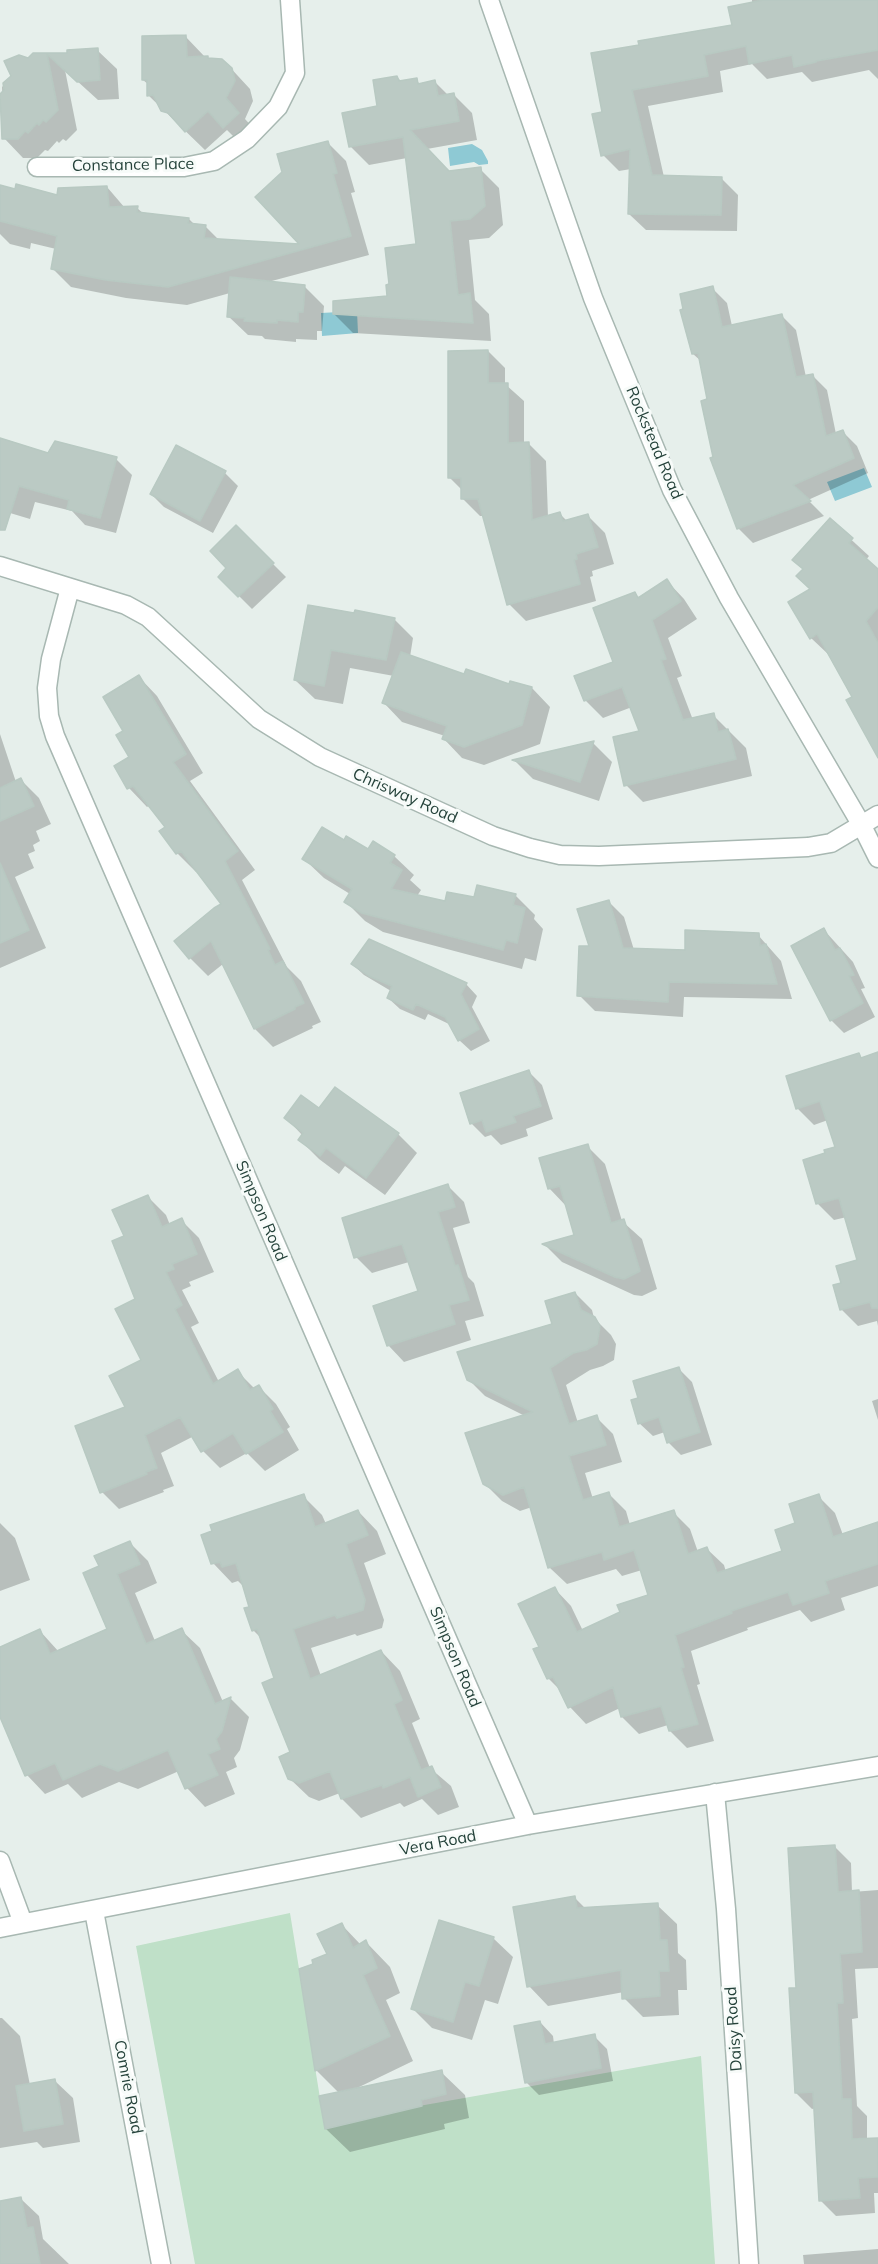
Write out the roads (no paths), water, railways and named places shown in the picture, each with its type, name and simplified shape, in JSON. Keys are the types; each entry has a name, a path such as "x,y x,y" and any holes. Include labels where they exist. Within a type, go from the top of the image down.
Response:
{"street":[{"name":"Constance Place","path":"37,167 184,167 214,161 248,139 278,107 295,73 290,0"},
{"name":"Rockstead Road","path":"489,0 593,297 672,490 729,598 861,824 878,858"},
{"name":"Chrisway Road","path":"0,566 126,605 148,617 260,719 320,758 492,836 530,848 560,855 599,856 808,847 831,843 878,815"},
{"name":"Simpson Road","path":"70,588 51,659 48,688 49,716 55,736 528,1825"},
{"name":"Vera Road","path":"0,1928 528,1825 878,1766"},
{"name":"Daisy Road","path":"715,1794 726,1909 749,2264"},
{"path":"0,1861 23,1923"},
{"name":"Comrie Road","path":"94,1911 160,2264"}],"water":[{"path":"472,144 482,150 488,164 479,165 474,162 450,166 448,148"},
{"path":"357,311 358,333 322,336 321,313"},
{"path":"864,468 872,487 835,501 827,482"}]}
